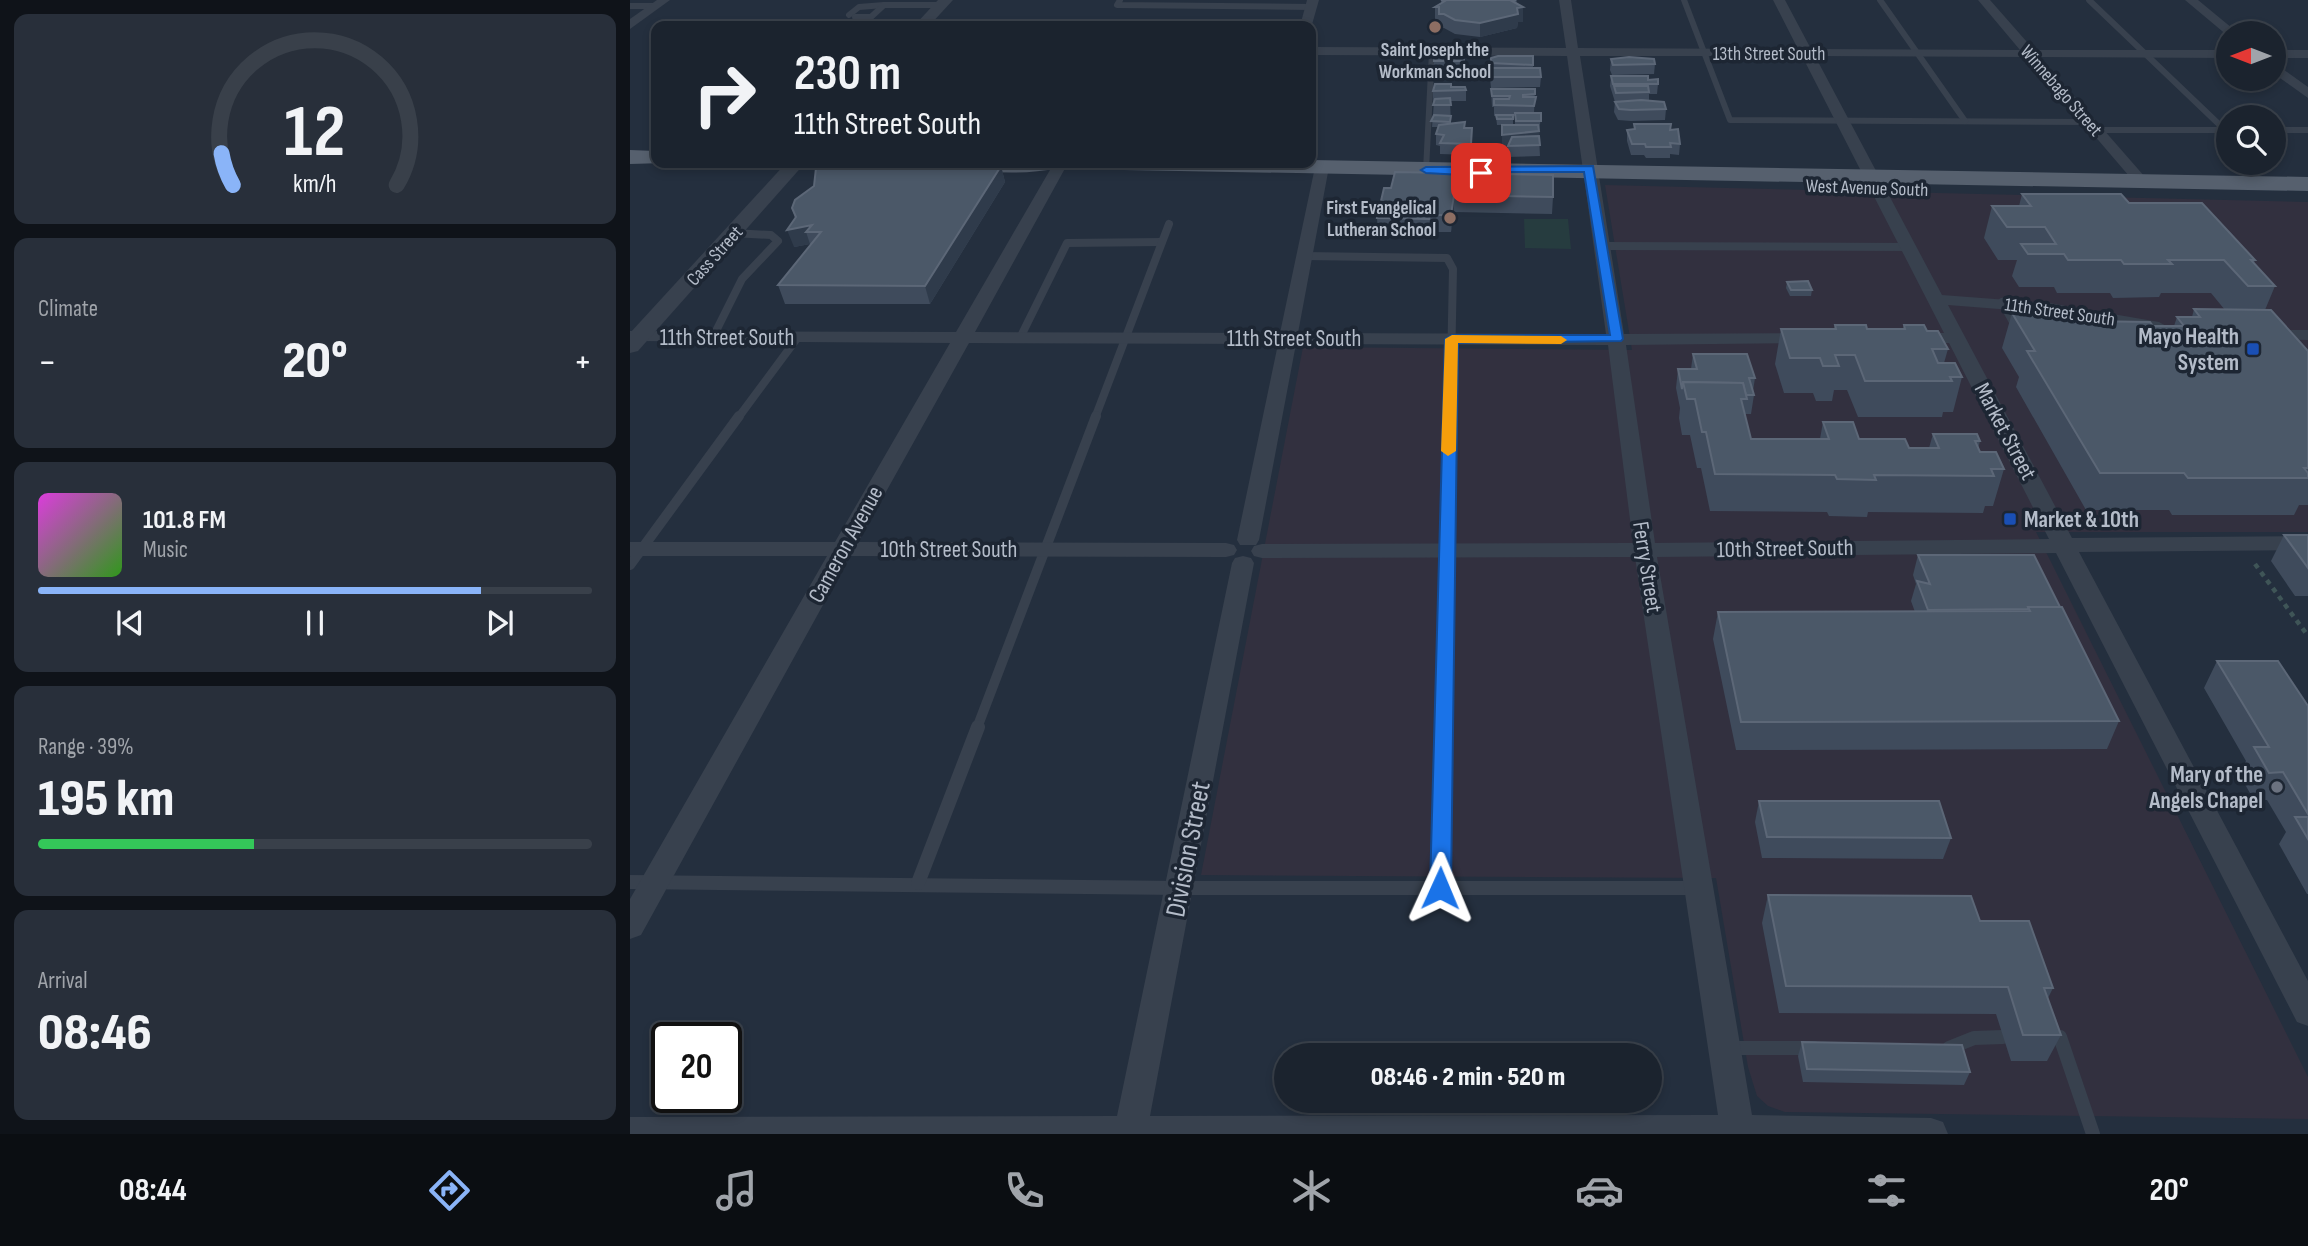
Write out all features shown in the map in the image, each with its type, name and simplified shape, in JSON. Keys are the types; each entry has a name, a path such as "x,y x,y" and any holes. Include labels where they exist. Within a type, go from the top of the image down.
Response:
{"main road":[{"path":"630,146 651,147"},
{"path":"630,157 651,158"},
{"name":"West Avenue South","path":"1316,167 1873,181 2308,197"},
{"name":"West Avenue South","path":"1873,181 2140,180 2308,184"}],"street":[{"name":"Ferry Street","path":"1565,0 1645,550 1737,1132"},
{"name":"Market Street","path":"1779,0 2308,1012"},
{"name":"Winnebago Street","path":"1984,0 2140,180"},
{"path":"2191,0 2217,21"},
{"path":"630,25 660,3"},
{"path":"926,21 943,3"},
{"path":"1307,21 1312,4"},
{"name":"13th Street South","path":"1316,51 2216,54"},
{"path":"2286,54 2308,54"},
{"path":"2286,76 2308,93"},
{"name":"Division Street","path":"1131,1132 1322,167"},
{"name":"Cass Street","path":"633,340 792,168"},
{"name":"Cameron Avenue","path":"630,926 1058,168"},
{"name":"11th Street South","path":"1937,300 2002,302 2082,312 2181,332"},
{"path":"2242,335 2283,339 2308,335"},
{"name":"11th Street South","path":"633,340 713,337 1834,338"},
{"path":"1889,338 1957,338"},
{"name":"10th Street South","path":"634,554 844,548 1645,550 2064,543 2308,543"},
{"path":"630,1133 1931,1134"}],"lane":[{"path":"1120,0 1117,5 1312,4"},
{"path":"1684,0 1730,120 1965,121 2216,130"},
{"path":"1880,0 1965,121"},
{"path":"2089,0 2216,120"},
{"path":"630,6 660,3"},
{"path":"884,5 871,17 852,16 859,6 884,5 943,3"},
{"path":"1426,170 1432,52"},
{"path":"2286,130 2308,130"},
{"path":"918,883 1123,338 1169,224"},
{"path":"713,337 742,279 778,241 771,234 733,233"},
{"path":"1020,338 1068,243 1161,242"},
{"path":"1601,246 1910,247"},
{"path":"1304,256 1447,258 1453,269 1440,888"},
{"path":"2002,302 2020,333"},
{"path":"634,554 798,337"},
{"path":"630,882 918,883 1179,888 1699,888"},
{"path":"1939,1048 1953,1048 1974,1038 2003,1037"},
{"path":"2039,1037 2060,1037 2093,1134"},
{"path":"1724,1048 1830,1048"}],"path":[{"path":"2255,564 2308,636"}],"shaded area":[{"path":"1605,185 2308,202 2308,532 2036,532 2308,1077 2308,1119 1785,1112 1768,1106 1757,1096 1748,1067 1716,878 1201,875 1303,347 1632,350"}],"green space":[{"path":"1524,219 1568,219 1571,249 1525,248"}],"building":[{"path":"1441,0 1516,0 1512,1 1523,7 1517,8 1518,14 1480,23 1455,20 1439,14 1439,7 1435,7 1445,1"},
{"path":"1435,50 1463,50 1464,61 1434,61"},
{"path":"1533,56 1533,65 1491,63 1491,58"},
{"path":"1611,59 1654,59 1655,64 1613,65"},
{"path":"1490,68 1540,68 1541,77 1492,77"},
{"path":"1611,76 1648,76 1648,80 1658,79 1658,84 1613,84"},
{"path":"1435,84 1451,84 1451,87 1465,87 1466,90 1433,91"},
{"path":"1614,86 1648,86 1649,92 1616,93"},
{"path":"1491,89 1535,89 1535,94 1523,95 1536,97 1534,106 1494,105 1494,99 1509,99 1510,96 1492,96"},
{"path":"1450,98 1451,105 1433,105 1435,99"},
{"path":"1615,102 1664,102 1666,109 1619,109"},
{"path":"1515,113 1541,113 1541,121 1516,121"},
{"path":"1434,115 1451,116 1450,122 1431,121"},
{"path":"1496,115 1513,115 1513,119 1497,119"},
{"path":"1465,122 1464,128 1472,128 1471,144 1440,143 1444,135 1436,134 1439,125"},
{"path":"1634,124 1671,124 1670,130 1678,129 1680,144 1670,143 1671,147 1646,147 1645,144 1632,144 1627,130 1635,129"},
{"path":"1502,125 1538,125 1539,131 1502,135"},
{"path":"1539,136 1540,145 1508,146 1512,137"},
{"path":"816,168 1000,168 925,286 778,285 821,232 806,232 812,225 787,230 796,217 792,208 795,200 814,186"},
{"path":"1395,172 1553,175 1553,197 1454,195 1451,215 1430,215 1429,219 1377,218 1384,188 1391,188"},
{"path":"2022,194 2121,194 2129,203 2202,203 2255,260 2251,260 2275,286 2248,286 2224,260 2168,260 2172,264 2124,264 2121,260 2068,260 2064,254 2028,254 2021,244 2056,244 2045,227 2007,227 1992,206 2031,206"},
{"path":"1808,281 1812,290 1791,290 1787,282"},
{"path":"2194,309 2271,310 2308,351 2308,468 2304,468 2308,478 2188,478 2184,473 2100,473 2027,351 2035,351 2012,313 2055,313 2082,321 2150,322 2153,326 2184,326 2177,317 2200,317"},
{"path":"1835,325 1866,325 1867,329 1905,329 1904,325 1924,325 1927,331 1938,331 1948,349 1932,349 1938,363 1955,363 1962,377 1950,377 1952,381 1865,381 1855,355 1835,355 1839,366 1823,366 1820,358 1790,358 1781,329 1836,329"},
{"path":"1693,354 1747,354 1755,378 1749,378 1754,395 1746,395 1743,383 1683,382 1682,389 1678,369 1697,369"},
{"path":"1683,382 1743,383 1747,399 1741,399 1751,439 1829,439 1823,422 1853,422 1859,439 1905,439 1909,448 1939,448 1933,434 1977,434 1980,441 1975,441 1980,452 1996,452 2004,469 1991,469 1994,476 1874,475 1876,480 1837,479 1835,475 1715,474 1706,432 1702,432 1695,399 1687,399"},
{"path":"2284,535 2308,535 2308,568"},
{"path":"1918,555 2034,555 2060,607 1928,610 1917,581 1930,584"},
{"path":"2028,607 2062,607 2119,721 1741,722 1718,612 2030,611"},
{"path":"2217,661 2278,661 2308,706 2308,814 2283,772 2269,773 2254,747 2269,747"},
{"path":"1759,801 1939,801 1951,838 1767,837"},
{"path":"2295,817 2308,817 2308,839"},
{"path":"1768,895 1971,896 1980,921 2029,921 2053,988 2044,988 2061,1035 2023,1035 2008,987 1786,986"},
{"path":"1802,1042 1962,1045 1970,1072 1807,1069"}],"slow traffic":[{"path":"1448,451 1452,339 1561,340"}],"place":[{"name":"Saint Joseph the Workman School","path":"1435,27"},
{"name":"First Evangelical Lutheran School","path":"1450,218"},
{"name":"Mayo Health System","path":"2253,349"},
{"name":"Market & 10th","path":"2010,519"},
{"name":"Mary of the Angels Chapel","path":"2277,787"}],"route":[{"path":"1440,888 1452,339 1616,339 1589,169 1426,170 1481,173"}]}
